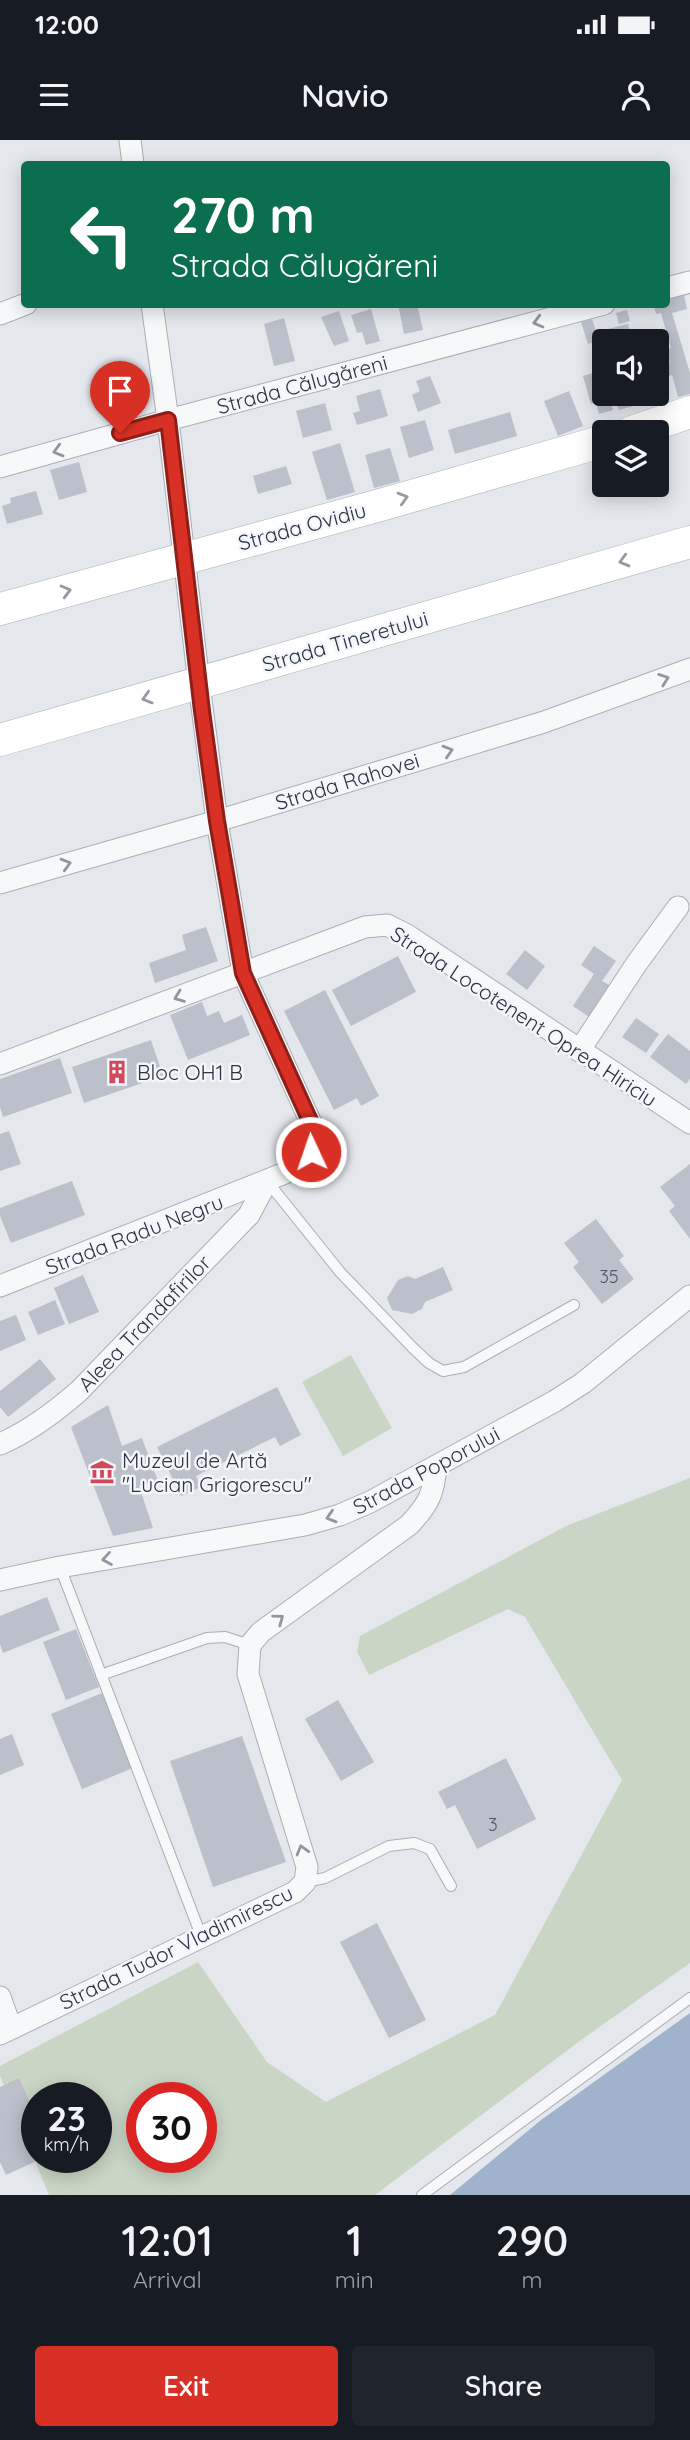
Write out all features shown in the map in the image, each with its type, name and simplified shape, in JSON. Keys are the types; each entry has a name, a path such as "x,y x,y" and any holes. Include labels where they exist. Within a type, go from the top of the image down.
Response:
{"main road":[{"path":"667,420 690,412"},
{"name":"Strada Ovidiu","path":"0,609 592,444"},
{"name":"Strada Tineretului","path":"0,740 690,542"}],"street":[{"path":"130,140 133,161"},
{"path":"670,287 690,282"},
{"path":"0,314 21,306"},
{"name":"Strada Radu Negru","path":"0,1286 267,1181 301,1163 311,1152 314,1137 311,1123 243,973 217,821 153,308"},
{"name":"Strada Călugăreni","path":"0,467 589,308"},
{"name":"Strada Rahovei","path":"0,883 217,821 544,722 690,669"},
{"path":"579,1051 636,963 678,908"},
{"name":"Strada Locotenent Oprea Hiriciu","path":"0,1064 365,927 387,925 407,935 690,1123"},
{"name":"Aleea Trandafirilor","path":"0,1444 47,1418 79,1391 249,1215 267,1181"},
{"name":"Strada Poporului","path":"0,1580 60,1567 305,1525 340,1515 370,1502 583,1383 690,1296"},
{"path":"250,1645 261,1632 410,1525 425,1508 434,1489 436,1466"},
{"name":"Strada Tudor Vladimirescu","path":"6,2031 295,1892 306,1882 307,1867 248,1674 250,1645"},
{"path":"0,1997 6,2031"}],"lane":[{"path":"267,1181 340,1272 413,1348 429,1363 443,1371 464,1367 574,1305"},
{"path":"60,1567 202,1938"},
{"path":"101,1675 207,1637 225,1637 250,1645"},
{"path":"306,1882 325,1878 389,1846 414,1843 430,1849 451,1886"},
{"path":"422,2195 690,1998"}],"green space":[{"path":"351,1355 392,1428 343,1456 302,1382"},
{"path":"690,1478 690,1963 581,2040 375,2195 49,2195 40,2173 112,2173 112,2082 21,2082 21,2127 0,2076 0,2066 198,1962 267,2062 326,2102 495,2015 622,1780 525,1617 508,1609 369,1675 357,1652 360,1636 566,1526"}],"water":[{"path":"690,2013 690,2195 450,2195 541,2120"}],"building":[{"path":"684,295 687,309 672,313 690,373 690,394 678,397 672,375 669,376 669,329 666,329 661,313 656,314 654,308 670,308 670,298"},
{"path":"399,308 418,308 423,330 404,334"},
{"path":"371,309 380,341 366,345 362,332 357,333 351,315"},
{"path":"627,310 630,321 619,324 616,313"},
{"path":"339,311 349,341 334,346 321,317"},
{"path":"284,318 295,361 274,366 264,324"},
{"path":"592,319 595,329 592,329 592,343 588,344 581,322"},
{"path":"628,324 629,329 608,329"},
{"path":"592,373 591,404 583,376"},
{"path":"430,376 441,403 418,412 412,395 420,391 416,381"},
{"path":"380,389 388,416 357,425 353,413 360,411 356,396"},
{"path":"569,391 583,426 558,436 544,401"},
{"path":"325,403 332,430 303,438 296,411"},
{"path":"597,406 612,406 613,410 599,414"},
{"path":"510,412 517,436 455,454 448,430"},
{"path":"425,420 434,450 409,458 400,427"},
{"path":"340,443 355,492 327,500 312,452"},
{"path":"390,448 400,481 374,488 365,455"},
{"path":"79,462 87,492 59,500 50,470"},
{"path":"286,466 292,484 258,494 253,476"},
{"path":"36,491 43,514 7,524 2,506 11,503 10,498"},
{"path":"206,927 218,961 155,983 149,963 186,950 182,935"},
{"path":"594,946 616,961 602,981 616,989 595,1021 573,1006 594,974 581,965"},
{"path":"525,950 545,966 527,990 506,974"},
{"path":"398,956 416,992 351,1026 332,990"},
{"path":"325,990 379,1096 361,1106 357,1098 334,1110 284,1011"},
{"path":"202,1002 207,1016 219,1011 224,1023 242,1015 250,1035 188,1060 170,1015"},
{"path":"636,1018 659,1034 646,1053 622,1037"},
{"path":"668,1034 690,1051 690,1079 686,1084 650,1057"},
{"name":"Bloc OH1 B","path":"151,1040 163,1076 84,1103 72,1067"},
{"path":"60,1058 72,1093 3,1117 0,1107 0,1079"},
{"path":"9,1131 21,1164 0,1171 0,1134"},
{"path":"690,1164 690,1239 669,1211 675,1206 660,1187"},
{"path":"72,1181 85,1215 11,1243 0,1216 0,1208"},
{"path":"596,1219 624,1256 619,1260 634,1279 602,1304 573,1267 579,1262 564,1243"},
{"path":"443,1267 453,1290 425,1302 422,1309 412,1314 392,1310 387,1298 398,1280 408,1276 415,1279"},
{"path":"83,1275 99,1312 69,1324 54,1288"},
{"path":"55,1300 65,1324 38,1335 28,1312"},
{"path":"16,1315 26,1340 0,1351 0,1321"},
{"path":"40,1359 56,1379 8,1417 0,1407 0,1391"},
{"path":"277,1387 301,1435 280,1446 275,1437 196,1476 201,1487 181,1496 157,1447"},
{"path":"108,1405 122,1446 142,1438 158,1481 139,1486 153,1528 113,1536 71,1427"},
{"path":"47,1597 60,1630 3,1653 0,1644 0,1616"},
{"path":"76,1629 99,1687 66,1700 43,1642"},
{"path":"102,1693 133,1768 82,1789 51,1714"},
{"path":"338,1700 374,1762 341,1781 305,1719"},
{"path":"12,1734 24,1765 0,1775 0,1739"},
{"path":"242,1736 286,1862 213,1887 170,1761"},
{"path":"506,1758 536,1819 477,1849 455,1805 447,1809 438,1792"},
{"path":"377,1923 426,2020 389,2038 340,1942"},
{"path":"19,2078 21,2082 21,2168 6,2175 0,2162 0,2087"}],"place":[{"name":"Bloc OH1 B","path":"117,1072"},
{"name":"Muzeul de Artă \"Lucian Grigorescu\"","path":"102,1472"}],"route":[{"path":"120,433 168,420 202,711 217,821 243,973 311,1123 314,1137 311,1152"}]}
